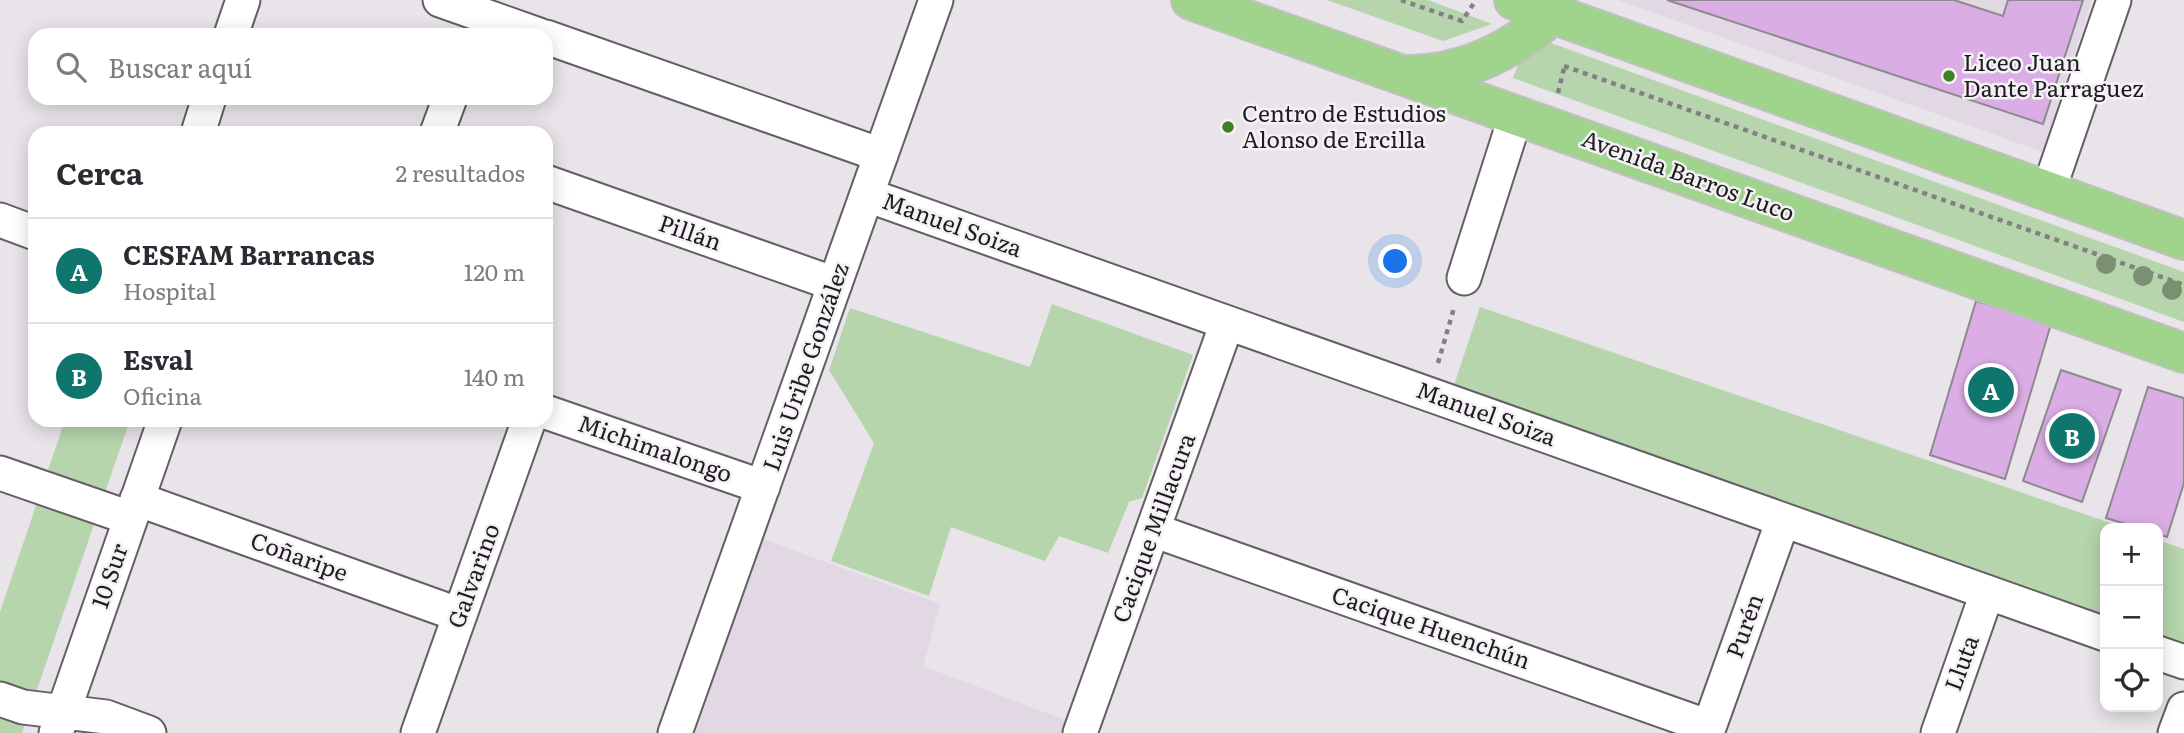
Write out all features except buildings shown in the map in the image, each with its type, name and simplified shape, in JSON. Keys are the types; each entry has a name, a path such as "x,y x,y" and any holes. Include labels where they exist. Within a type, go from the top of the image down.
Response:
{"main road":[{"name":"Avenida Barros Luco","path":"1191,0 2184,353"},
{"path":"1514,0 1562,12 2184,240"},
{"path":"1401,75 1438,72 1475,64 1518,43 1562,12"}],"street":[{"path":"233,28 243,0"},
{"path":"440,0 476,24 499,28"},
{"name":"Luis Uribe González","path":"675,733 936,0"},
{"path":"2048,192 2114,0"},
{"name":"Manuel Soiza","path":"553,39 881,155"},
{"path":"200,126 207,105"},
{"path":"440,126 448,105"},
{"path":"1464,278 1533,121"},
{"name":"Pillán","path":"553,184 835,284"},
{"name":"Manuel Soiza","path":"867,195 2100,632"},
{"path":"0,220 28,230"},
{"name":"Cacique Millacura","path":"1080,733 1227,323"},
{"name":"Michimalongo","path":"553,414 763,487"},
{"name":"10 Sur","path":"60,723 162,427"},
{"name":"Galvarino","path":"418,733 527,427"},
{"name":"Coñaripe","path":"0,473 134,508 460,615"},
{"name":"Purén","path":"1708,730 1783,520"},
{"name":"Cacique Huenchún","path":"1153,530 1708,730"},
{"name":"Lluta","path":"1938,733 1987,593"},
{"path":"2163,655 2184,662"},
{"path":"0,699 60,723 106,717 149,733"},
{"path":"2175,733 2184,709"}],"path":[{"path":"1401,0 1462,21 1476,0"},
{"path":"1533,121 1564,66 1562,12"},
{"path":"1564,66 2184,285"},
{"path":"1428,394 1464,278"}],"shaded area":[{"name":"Liceo Juan Dante Parraguez","path":"1618,0 2092,0 2043,152"},
{"path":"763,539 940,604 923,666 1070,722 1066,733 695,733"}],"green space":[{"path":"1327,0 1428,0 1492,24 1443,41"},
{"path":"1529,35 2184,272 2184,322 1513,78"},
{"path":"1052,304 1193,355 1142,498 1129,502 1108,553 1059,536 1045,561 951,527 929,596 831,561 874,443 829,370 850,308 1030,367"},
{"path":"1480,307 2110,523 2100,523 2100,616 1452,391"},
{"path":"63,427 128,427 22,733 0,733 0,612"},
{"path":"2163,542 2184,549 2184,646 2163,639"}],"place":[{"name":"Liceo Juan Dante Parraguez","path":"1949,76"},
{"name":"Centro de Estudios Alonso de Ercilla","path":"1228,127"},
{"name":"CESFAM Barrancas","path":"1991,390"},
{"name":"Esval","path":"2072,436"}]}
